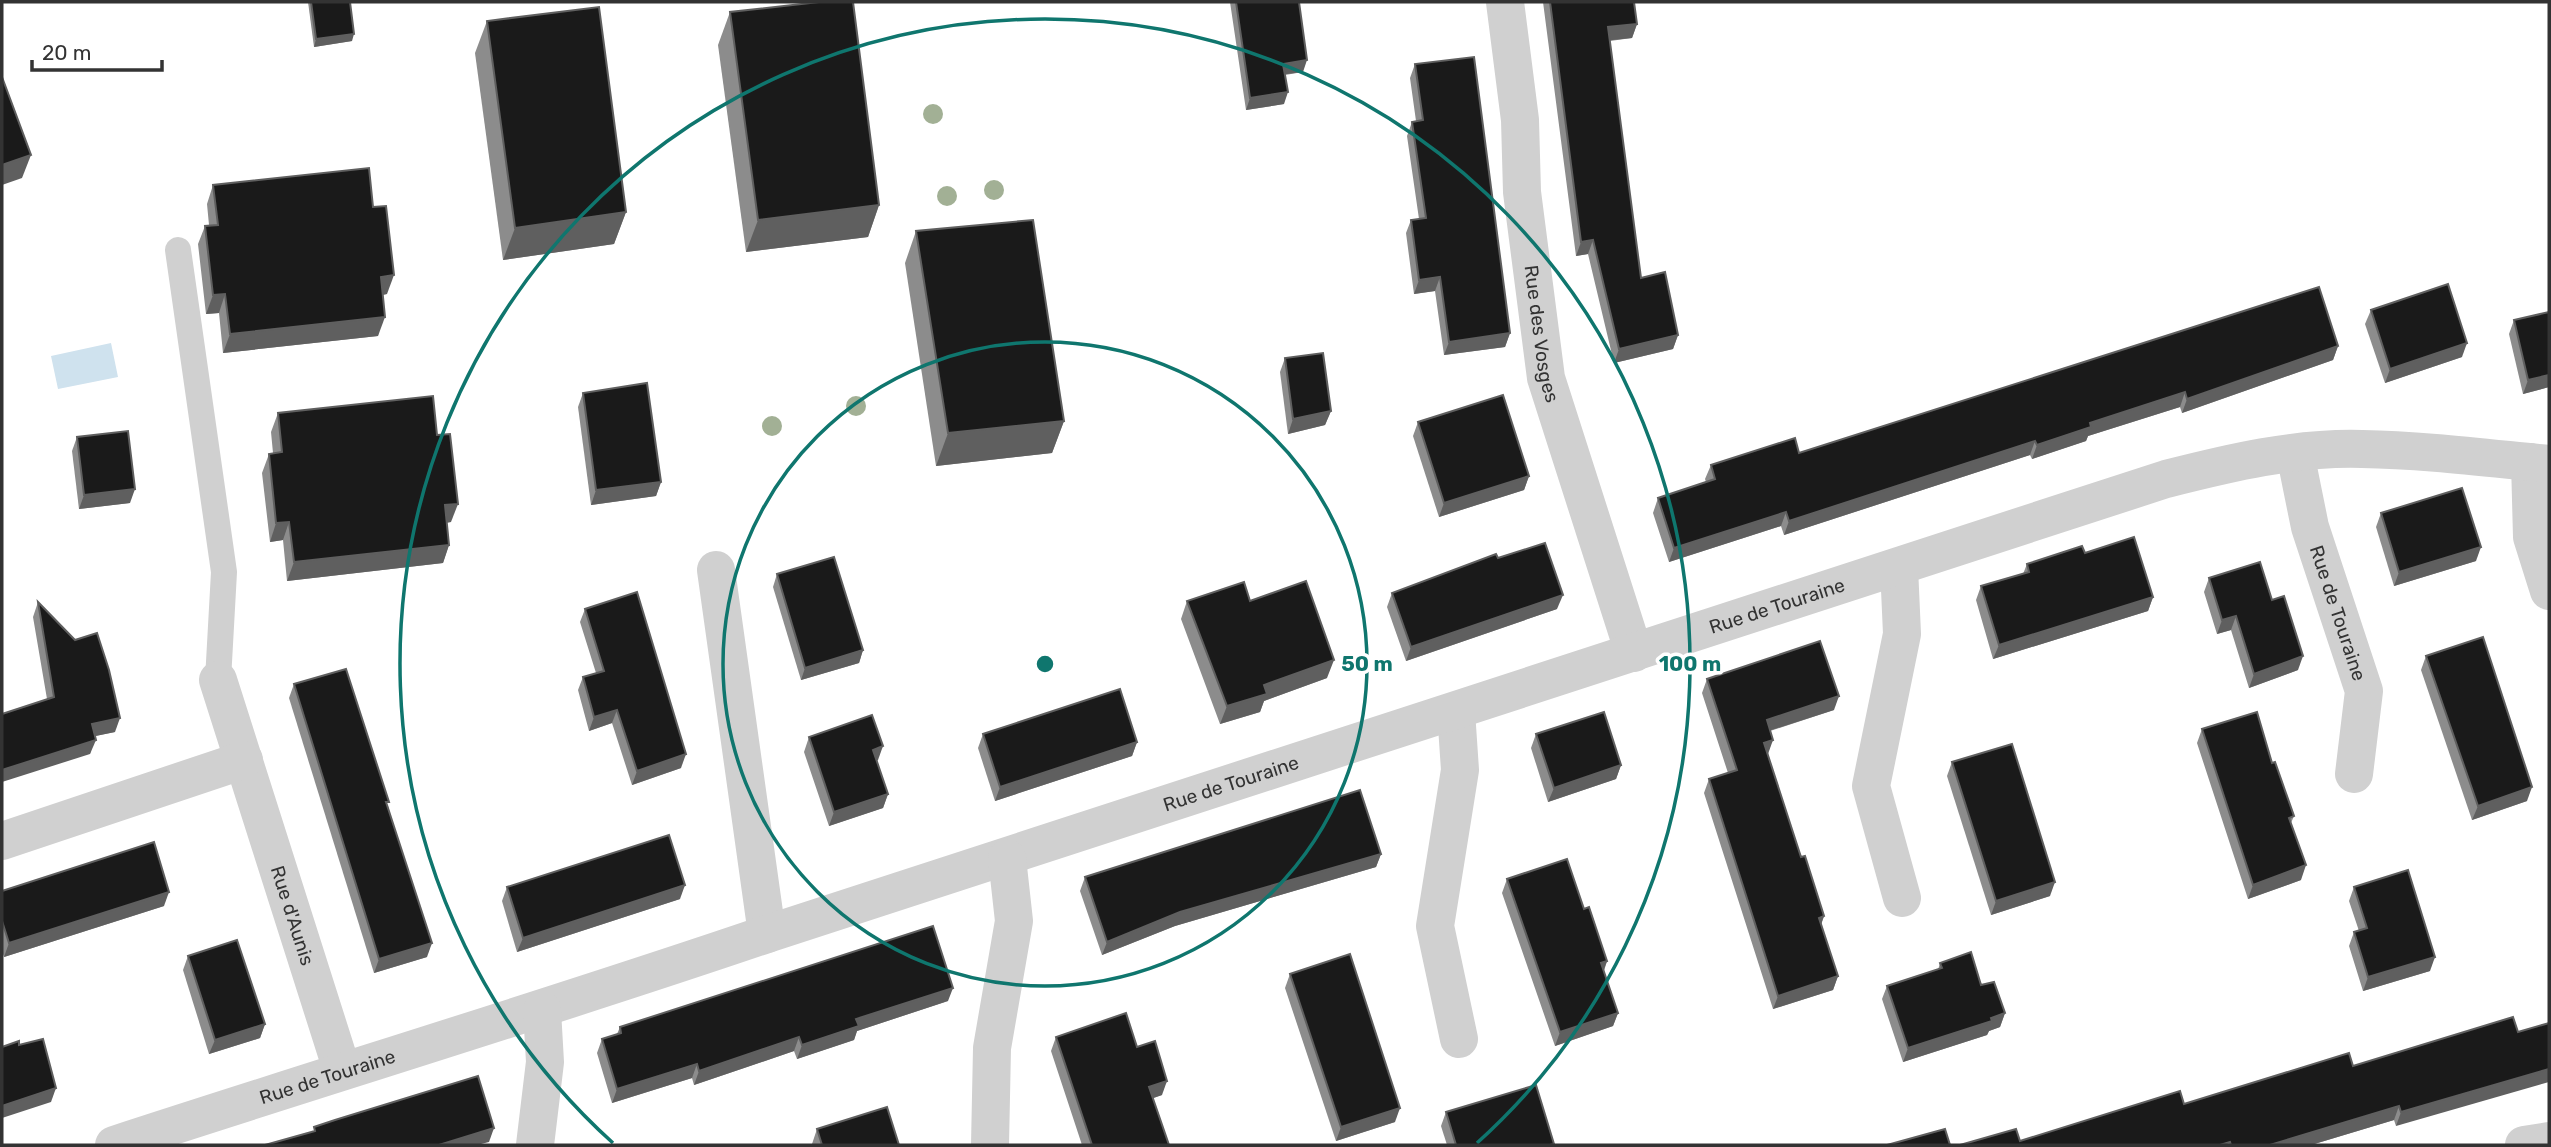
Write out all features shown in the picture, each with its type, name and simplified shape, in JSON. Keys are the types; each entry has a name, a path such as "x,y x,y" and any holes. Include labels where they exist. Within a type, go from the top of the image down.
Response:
{"street":[{"name":"Rue des Vosges","path":"1505,2 1520,120 1522,192 1546,378 1634,653"},
{"name":"Rue de Touraine","path":"114,1145 342,1070 542,1010 767,934 2166,479 2231,462 2295,453 2361,449 2540,463 2532,537 2549,592"},
{"name":"Rue de Touraine","path":"2295,453 2309,527 2364,691 2354,774"},
{"path":"1899,567 1902,634 1871,786 1902,898"},
{"path":"716,570 767,934"},
{"name":"Rue d'Aunis","path":"218,680 342,1070"},
{"path":"1456,711 1460,770 1435,926 1459,1039"},
{"path":"2,841 244,761"},
{"path":"990,1145 992,1048 1014,921 1007,858"},
{"path":"535,1145 545,1062 542,1010"},
{"path":"2525,1145 2549,1140"}],"lane":[{"path":"178,250 225,572 218,680"}],"water":[{"path":"111,343 118,377 58,389 51,356"}],"building":[{"path":"311,2 350,2 354,34 316,39"},
{"path":"819,2 853,2 879,205 758,220 730,12"},
{"path":"1236,2 1299,2 1307,60 1283,64 1288,92 1250,98"},
{"path":"1550,2 1634,2 1637,24 1608,27 1641,278 1665,272 1678,335 1619,349 1593,240 1581,242"},
{"path":"599,7 626,212 515,228 487,21"},
{"path":"1474,57 1510,333 1449,342 1440,277 1419,280 1411,220 1426,218 1412,122 1423,120 1415,64"},
{"path":"2,77 31,155 2,165"},
{"path":"369,168 373,207 386,206 394,275 381,277 385,317 230,334 225,294 213,295 205,226 218,225 213,185"},
{"path":"1033,220 1064,421 948,433 916,231"},
{"path":"2448,284 2467,343 2390,369 2371,310"},
{"path":"2319,287 2338,346 2187,399 2185,392 2090,423 2091,427 2037,445 2035,441 1789,521 1786,512 1674,548 1658,498 1715,479 1711,465 1795,438 1799,453"},
{"path":"2549,312 2549,375 2528,380 2514,320"},
{"path":"1323,353 1331,411 1293,419 1285,358"},
{"path":"647,383 661,482 596,490 583,393"},
{"path":"1503,395 1529,476 1444,503 1418,422"},
{"path":"433,396 437,435 450,434 458,504 445,505 449,545 294,562 289,522 276,523 269,454 282,452 278,413"},
{"path":"128,431 135,489 84,495 77,437"},
{"path":"2462,488 2481,547 2399,572 2381,513"},
{"path":"2134,537 2153,597 1999,645 1981,586 2029,572 2027,564 2082,546 2085,553"},
{"path":"1545,543 1563,595 1411,647 1392,593 1496,554 1498,558"},
{"path":"834,557 863,650 805,668 777,574"},
{"path":"2260,562 2272,600 2284,596 2303,656 2254,674 2236,616 2222,620 2209,578"},
{"path":"1306,581 1334,660 1264,685 1267,694 1227,706 1187,601 1244,582 1250,601"},
{"path":"637,592 686,754 637,771 617,710 594,717 583,677 604,671 585,609"},
{"path":"38,602 75,640 97,633 120,718 92,724 96,740 2,770 2,714 54,697"},
{"path":"2483,637 2532,787 2478,806 2426,656"},
{"path":"1820,641 1839,696 1767,720 1773,740 1764,743 1801,857 1805,856 1824,916 1819,918 1838,976 1778,996 1709,779 1737,770 1707,679"},
{"path":"346,669 432,943 379,959 294,684"},
{"path":"1120,689 1137,742 1000,787 983,734"},
{"path":"1604,712 1621,765 1554,788 1536,734"},
{"path":"2257,712 2272,763 2275,762 2294,816 2289,818 2306,865 2253,885 2202,729"},
{"path":"872,715 883,746 873,750 888,794 834,812 809,737"},
{"path":"2012,744 2055,882 1996,901 1952,762"},
{"path":"1360,790 1381,854 1180,912 1107,942 1085,877"},
{"path":"669,835 685,885 523,938 507,887"},
{"path":"154,842 169,892 9,943 2,921 2,891"},
{"path":"1567,859 1584,909 1589,907 1607,961 1601,963 1618,1013 1560,1032 1507,879"},
{"path":"2408,870 2435,957 2368,977 2354,932 2367,928 2354,887"},
{"path":"933,926 953,988 856,1019 859,1026 802,1045 799,1037 699,1071 697,1064 617,1089 602,1039 621,1033 620,1027"},
{"path":"237,940 265,1024 215,1040 188,956"},
{"path":"1971,952 1981,985 1994,982 2005,1013 1991,1018 1992,1021 1908,1048 1887,986 1942,968 1940,963"},
{"path":"1350,954 1400,1108 1341,1127 1290,974"},
{"path":"1126,1013 1137,1047 1155,1041 1167,1081 1149,1087 1169,1145 1092,1145 1056,1037"},
{"path":"2513,1017 2518,1032 2549,1023 2549,1069 2401,1112 2399,1106 2270,1145 2231,1145 2230,1142 2220,1145 1960,1145 2016,1129 2020,1141 2180,1091 2184,1104 2349,1053 2353,1066"},
{"path":"43,1039 56,1088 2,1106 2,1047 19,1041 19,1045"},
{"path":"478,1076 494,1128 439,1145 265,1145 315,1131 314,1127 335,1120"},
{"path":"1536,1085 1554,1144 1456,1145 1446,1112"},
{"path":"887,1107 899,1145 822,1145 817,1129"},
{"path":"1945,1129 1950,1145 1887,1145"}]}
